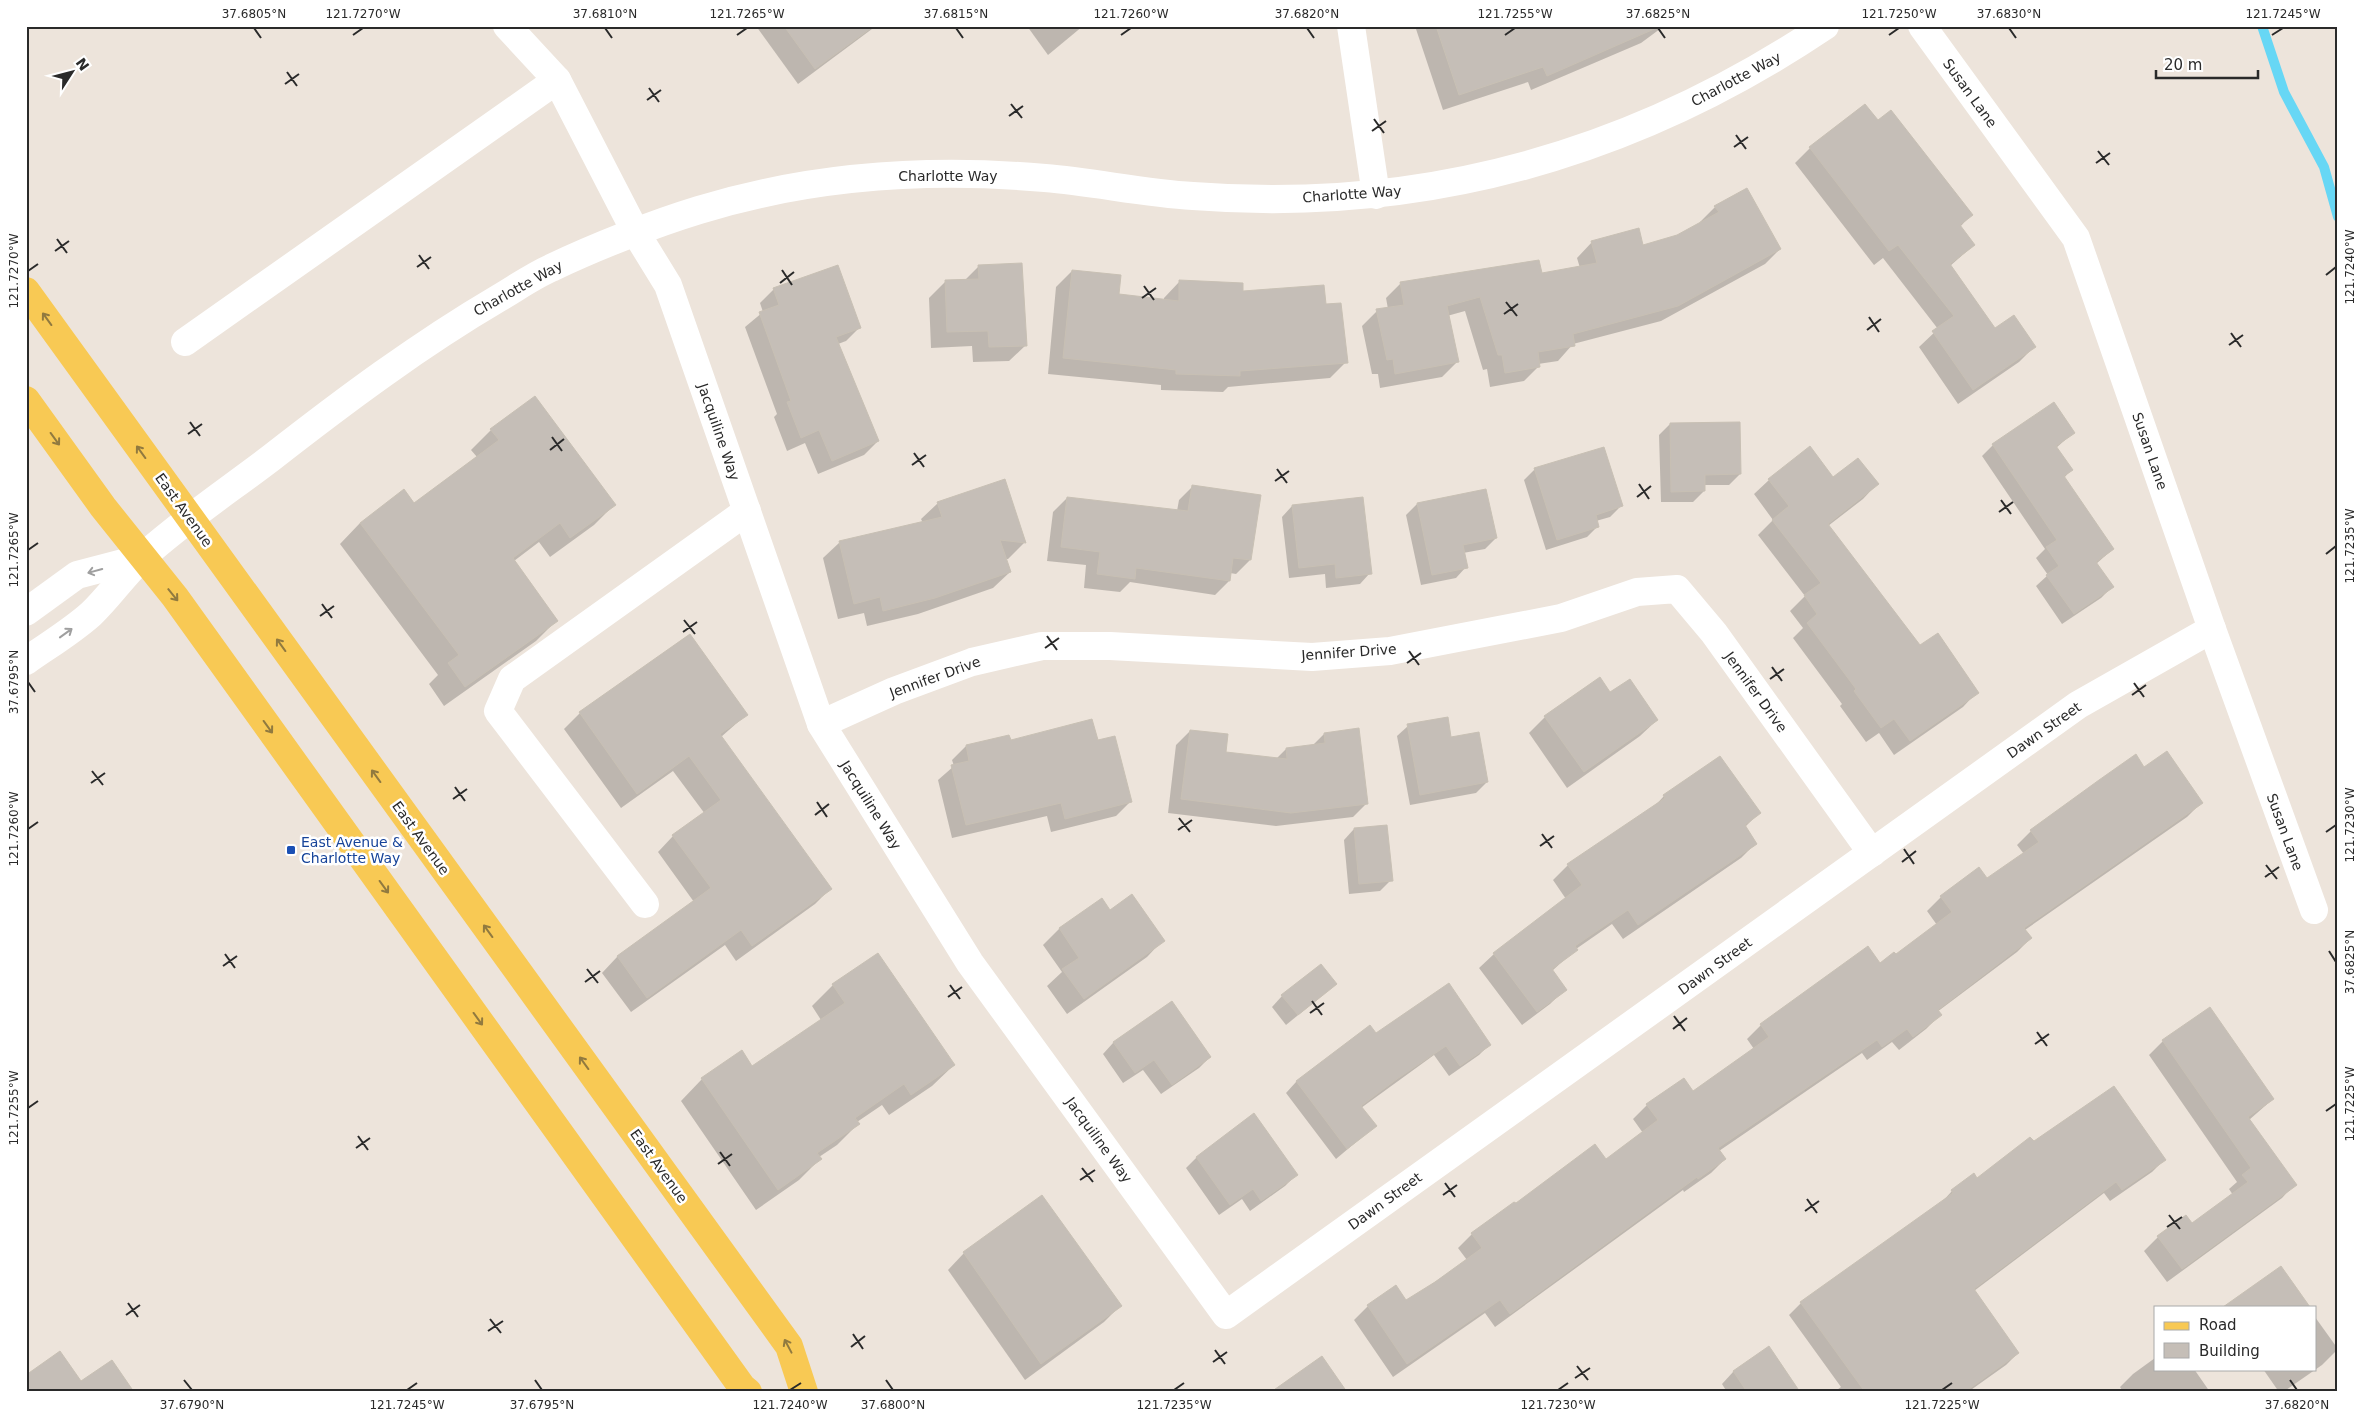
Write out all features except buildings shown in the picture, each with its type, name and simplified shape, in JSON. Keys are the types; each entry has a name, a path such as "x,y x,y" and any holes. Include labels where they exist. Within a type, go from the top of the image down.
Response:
{"main road":[{"name":"East Avenue","path":"26,291 790,1346 804,1392"},
{"path":"26,400 142,558 175,597 742,1388 748,1392"}],"street":[{"name":"Jacquiline Way","path":"507,26 557,80 636,233 668,285 821,724 970,963 1226,1315"},
{"path":"1351,26 1376,195"},
{"name":"Charlotte Way","path":"26,661 89,616 142,558 190,520 329,413 460,321 550,268 636,233 701,210 791,188 880,176 969,173 1048,178 1190,196 1269,200 1376,195 1487,177 1566,156 1650,122 1717,92 1793,48 1825,26"},
{"name":"Susan Lane","path":"1922,26 2076,238 2212,629 2314,910"},
{"path":"186,342 557,80"},
{"path":"645,904 498,711 512,679 747,511"},
{"name":"Charlotte Way","path":"26,612 77,575 142,558"},
{"name":"Jennifer Drive","path":"821,724 894,691 972,662 1042,646 1110,646 1312,657 1390,651 1561,618 1637,592 1677,589 1714,634 1872,853"},
{"name":"Dawn Street","path":"1226,1315 2078,705 2212,629"}],"waterway":[{"path":"2262,26 2284,92 2324,167 2338,217"}],"place":[{"name":"East Avenue & Charlotte Way","path":"291,850"}]}
